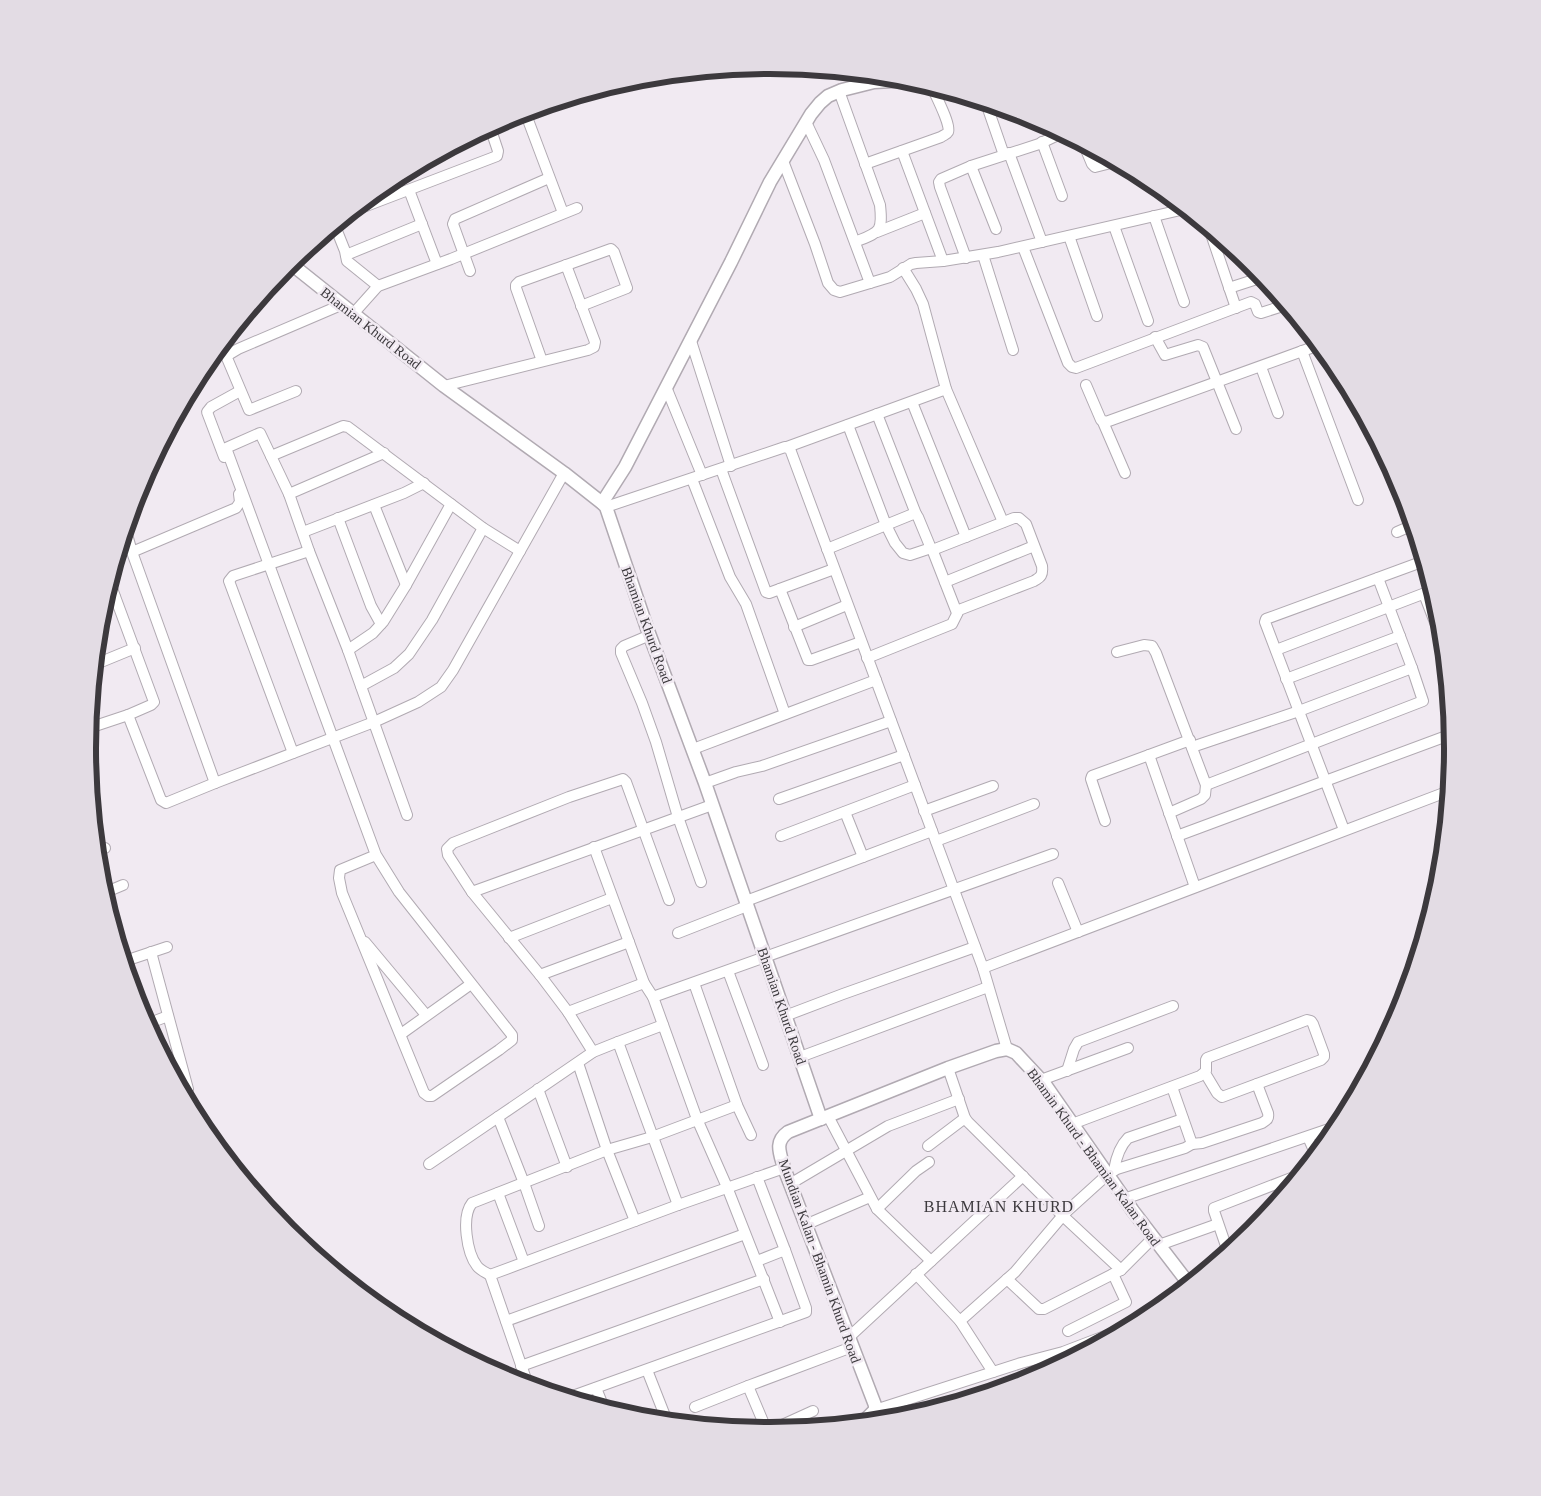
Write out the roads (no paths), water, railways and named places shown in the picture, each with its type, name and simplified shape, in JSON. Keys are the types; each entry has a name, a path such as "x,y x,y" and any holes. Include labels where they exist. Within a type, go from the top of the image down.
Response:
{"street":[{"path":"604,505 691,341 770,182 806,122 820,103 828,96 875,83"},
{"path":"839,92 880,205 880,228 877,232"},
{"path":"865,164 941,137 948,132 948,122 936,95"},
{"path":"989,111 1042,242"},
{"path":"528,119 563,213"},
{"path":"806,122 824,160 870,283"},
{"path":"373,203 497,156 498,151 492,134"},
{"path":"966,258 939,182 945,176 1054,136"},
{"path":"1042,142 1062,196"},
{"path":"902,151 943,261"},
{"path":"1087,153 1095,167 1108,164"},
{"path":"783,161 828,283 834,290 840,292 890,277 903,268 916,263 966,258 1023,247 1177,210"},
{"path":"971,166 996,229"},
{"path":"470,271 453,224 456,218 549,178"},
{"path":"409,190 437,264"},
{"path":"353,314 378,286 578,208"},
{"path":"855,242 925,213"},
{"path":"1154,216 1184,302"},
{"path":"346,255 422,224"},
{"path":"1114,226 1148,321"},
{"path":"338,231 348,262 378,286"},
{"path":"1069,236 1097,316"},
{"path":"1213,239 1236,308"},
{"path":"1023,247 1068,363 1076,368 1253,302 1258,312 1264,313 1280,307"},
{"path":"542,361 516,286 519,282 608,248 614,250 628,287 627,289 581,306"},
{"path":"983,255 1013,350"},
{"path":"444,386 594,347 595,342 566,265"},
{"name":"Bhamian Khurd Road","path":"297,268 444,386 564,473 604,505 705,783 784,1016 824,1118"},
{"path":"903,268 923,304 946,389 1003,522"},
{"path":"1229,288 1254,279"},
{"path":"296,391 250,410 247,408 240,391 227,358 228,355 230,352 341,305"},
{"path":"1155,338 1164,355 1198,345 1203,347 1236,429"},
{"path":"691,341 726,467 765,591 769,593 834,569"},
{"path":"1103,422 1312,347"},
{"path":"1302,351 1358,500"},
{"path":"1261,367 1278,413"},
{"path":"1086,385 1125,473"},
{"path":"666,387 702,475"},
{"path":"604,505 692,479 787,447 946,389"},
{"path":"132,552 236,508 239,505 240,496 206,412 211,407 240,391"},
{"path":"912,402 966,537"},
{"path":"877,414 957,613"},
{"path":"848,425 886,525 895,543 903,553 910,555 932,548 935,549 1003,522 1019,518 1026,524 1043,572 1041,577 1034,581 959,610 955,620 946,628 867,658"},
{"path":"271,456 345,426 351,428 483,528 520,551"},
{"path":"376,855 342,868 338,874 342,893 424,1093 430,1096 435,1095 512,1040 512,1035 399,892 376,855 226,448 260,433 289,494 348,650 407,815"},
{"path":"787,447 790,449 983,968 1007,1049 948,1068 824,1118 845,1150 877,1209 931,1260"},
{"path":"289,494 384,453"},
{"path":"128,715 162,802 166,803 374,722 418,702 441,686 453,670 564,473"},
{"path":"692,479 730,577 746,604 785,714"},
{"path":"303,532 404,493 424,483"},
{"path":"348,650 373,633 381,624 406,585 451,504"},
{"path":"374,505 406,585"},
{"path":"827,549 916,514"},
{"path":"338,518 372,606 381,624"},
{"path":"1397,532 1408,527"},
{"path":"361,686 394,668 409,654 432,620 483,528"},
{"path":"129,541 215,783"},
{"path":"945,582 1034,546"},
{"path":"293,753 229,581 233,576 309,551"},
{"path":"1344,830 1265,622 1268,617 1419,562"},
{"path":"1206,785 1420,704 1423,701 1378,578"},
{"path":"780,589 809,661 861,642"},
{"path":"1276,650 1427,593"},
{"path":"97,725 128,715 154,702 115,597"},
{"path":"794,627 848,605"},
{"path":"650,635 624,646 620,651 656,742 678,817 701,882"},
{"path":"1286,679 1400,636"},
{"path":"1117,652 1144,644 1152,646 1206,785 1205,795 1201,799 1169,813"},
{"path":"102,662 135,648"},
{"path":"1105,821 1091,779 1092,776 1149,755 1298,711 1412,668"},
{"path":"692,749 876,680"},
{"path":"705,783 736,772 762,766 891,720"},
{"path":"1177,836 1444,737"},
{"path":"779,799 904,755"},
{"path":"1149,755 1196,887"},
{"path":"594,1052 568,1012 472,892 448,855 447,849 449,846 569,797 622,779 626,782 669,900"},
{"path":"781,836 915,785"},
{"path":"924,811 993,786"},
{"path":"983,968 1443,793"},
{"path":"472,892 712,804"},
{"path":"678,933 863,857 1034,804"},
{"path":"845,812 863,857"},
{"path":"594,847 644,983 653,997 697,1119 727,1187 780,1322"},
{"path":"653,997 1052,854"},
{"path":"1058,883 1078,932"},
{"path":"111,890 123,885"},
{"path":"509,938 612,898"},
{"path":"360,936 426,1015"},
{"path":"540,976 629,942"},
{"path":"130,959 167,947"},
{"path":"784,1016 975,947"},
{"path":"151,952 186,1084"},
{"path":"728,971 763,1065"},
{"path":"568,1012 644,983"},
{"path":"694,983 737,1104 751,1135"},
{"path":"401,1034 471,984"},
{"path":"800,1057 988,987"},
{"path":"1068,1071 1078,1042 1173,1006"},
{"path":"155,1021 168,1016"},
{"path":"1307,1020 1311,1021 1324,1057 1321,1060 1257,1084 1222,1097 1217,1093 1205,1073 1207,1058 1307,1020"},
{"path":"429,1164 594,1052 663,1025"},
{"path":"618,1042 678,1205"},
{"path":"1041,1080 1128,1048"},
{"name":"Bhamin Khurd - Bhamian Kalan Road","path":"1007,1049 1016,1053 1041,1080 1072,1124 1110,1172 1124,1199 1185,1279"},
{"path":"578,1063 635,1221"},
{"path":"948,1068 965,1118 1117,1272 1126,1302 1068,1332"},
{"path":"1072,1124 1205,1073"},
{"path":"1110,1172 1262,1123 1267,1120 1268,1113 1257,1084"},
{"path":"1172,1087 1192,1144"},
{"path":"538,1089 566,1167"},
{"path":"790,1184 888,1126 959,1099"},
{"path":"524,1375 490,1275 480,1270 475,1263 468,1243 466,1220 472,1203 608,1150 652,1136 737,1104"},
{"path":"498,1116 539,1226"},
{"name":"Mundian Kalan - Bhamin Khurd Road","path":"824,1118 788,1132 779,1142 779,1148 784,1168 873,1400 875,1410"},
{"path":"928,1146 965,1118"},
{"path":"960,1321 1015,1272 1063,1216 1110,1172 1122,1143 1128,1138 1183,1119"},
{"path":"1124,1199 1326,1130"},
{"path":"1308,1137 1313,1148"},
{"path":"877,1209 916,1171 929,1162"},
{"path":"490,1275 727,1187 784,1168"},
{"path":"695,1407 850,1342 916,1274 1022,1176"},
{"path":"580,1394 804,1313 806,1310 757,1177"},
{"path":"1226,1245 1214,1211 1215,1207 1288,1179"},
{"path":"498,1193 524,1262"},
{"path":"806,1225 870,1197"},
{"path":"1007,1279 1041,1310 1117,1272 1156,1241 1218,1224"},
{"path":"506,1321 745,1234"},
{"path":"756,1261 785,1250"},
{"path":"916,1274 960,1321 992,1372"},
{"path":"521,1366 764,1279"},
{"path":"871,1414 875,1410 992,1372 1063,1352 1090,1342"},
{"path":"647,1370 664,1413"},
{"path":"748,1386 764,1422"},
{"path":"596,1388 601,1400"},
{"path":"789,1422 813,1411"}],"district":[{"name":"BHAMIAN KHURD","path":"999,1206"}]}
